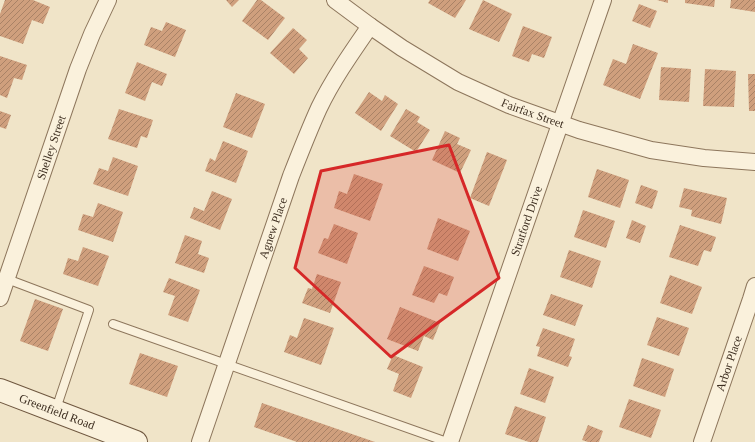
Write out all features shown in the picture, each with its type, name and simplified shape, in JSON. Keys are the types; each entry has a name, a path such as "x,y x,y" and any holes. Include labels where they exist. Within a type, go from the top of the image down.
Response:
{"main road":[{"name":"Greenfield Road","path":"0,390 136,442"}],"street":[{"name":"Shelley Street","path":"3,287 78,69 108,0"},
{"name":"Fairfax Street","path":"336,0 402,48 458,82 509,105 588,133 651,150 704,158 755,162"},
{"name":"Stratford Drive","path":"450,442 603,0"},
{"name":"Agnew Place","path":"200,442 306,136 332,85 370,26"},
{"name":"Arbor Place","path":"702,442 755,286"}],"lane":[{"path":"3,287 89,310 55,410"},
{"path":"113,324 447,442"}],"highlighted area":[{"path":"449,145 499,278 391,357 295,268 321,171"}],"building":[{"path":"5,0 33,0 50,7 43,24 32,20 23,44 0,36 0,14"},
{"path":"226,0 239,0 232,7"},
{"path":"257,0 261,0 285,18 268,40 242,21"},
{"path":"430,0 466,0 455,18 428,3"},
{"path":"483,0 512,14 499,42 469,29"},
{"path":"657,0 668,0 668,3"},
{"path":"685,0 715,0 714,7 685,3"},
{"path":"731,0 755,0 755,12 730,8"},
{"path":"639,4 657,11 650,28 632,21"},
{"path":"166,22 186,30 175,57 144,45 151,27 162,31"},
{"path":"523,26 552,37 544,58 532,54 529,62 512,56"},
{"path":"293,28 307,40 299,49 308,58 294,74 270,53"},
{"path":"633,44 658,53 640,99 603,85 613,59 626,64"},
{"path":"0,56 27,65 22,80 14,78 7,98 0,95"},
{"path":"137,62 167,74 162,86 152,82 145,101 125,93"},
{"path":"661,67 691,69 689,102 659,100"},
{"path":"705,69 736,71 734,107 703,106"},
{"path":"748,74 755,74 755,111 749,111"},
{"path":"369,92 382,101 385,95 398,104 381,131 355,113"},
{"path":"236,93 265,104 252,138 223,127"},
{"path":"119,109 153,120 147,138 141,136 137,148 108,139"},
{"path":"406,109 420,117 417,122 430,130 416,152 390,136"},
{"path":"0,111 11,115 6,129 0,127"},
{"path":"445,131 460,138 457,144 471,150 460,173 432,160"},
{"path":"223,141 248,151 236,183 205,171 210,158 215,161"},
{"path":"487,152 507,160 489,206 470,198"},
{"path":"113,157 138,166 128,196 93,184 99,168 108,171"},
{"path":"597,169 629,180 620,208 588,197"},
{"path":"354,174 383,184 370,221 334,208 339,191 347,194"},
{"path":"641,185 658,191 652,209 635,203"},
{"path":"684,188 727,198 721,224 691,216 692,210 679,207"},
{"path":"212,191 232,199 220,230 190,218 194,207 204,211"},
{"path":"98,203 123,212 113,242 78,230 83,214 93,217"},
{"path":"583,210 615,221 606,248 574,237"},
{"path":"438,218 470,231 458,261 427,249"},
{"path":"632,220 646,226 640,243 626,238"},
{"path":"334,224 358,233 347,264 318,253 324,238 328,239"},
{"path":"680,225 716,237 711,252 704,250 698,266 669,257"},
{"path":"185,235 202,241 198,254 209,258 204,273 175,263"},
{"path":"83,247 109,256 98,286 63,274 68,258 78,261"},
{"path":"569,250 601,261 592,288 560,277"},
{"path":"424,266 454,277 447,296 439,293 434,303 412,295"},
{"path":"317,274 341,282 330,313 302,303 308,288 312,289"},
{"path":"670,275 702,287 692,314 660,303"},
{"path":"169,278 200,290 188,322 168,315 175,296 163,292"},
{"path":"551,294 583,305 575,326 543,315"},
{"path":"35,299 63,309 48,351 20,341"},
{"path":"400,307 440,323 433,340 424,336 418,351 387,339"},
{"path":"657,317 689,328 679,356 647,345"},
{"path":"304,318 334,328 321,365 284,352 290,335 297,338"},
{"path":"543,328 575,339 569,356 572,357 568,367 537,356 540,347 536,346"},
{"path":"140,353 178,366 167,397 129,384"},
{"path":"393,355 423,367 411,398 393,391 399,374 387,369"},
{"path":"642,358 674,369 665,397 633,386"},
{"path":"529,368 554,377 545,403 520,394"},
{"path":"629,399 661,410 651,438 619,427"},
{"path":"262,403 375,442 297,442 254,427"},
{"path":"515,406 546,417 538,442 529,442 505,434"},
{"path":"588,425 603,431 599,442 588,442 582,440"}]}
